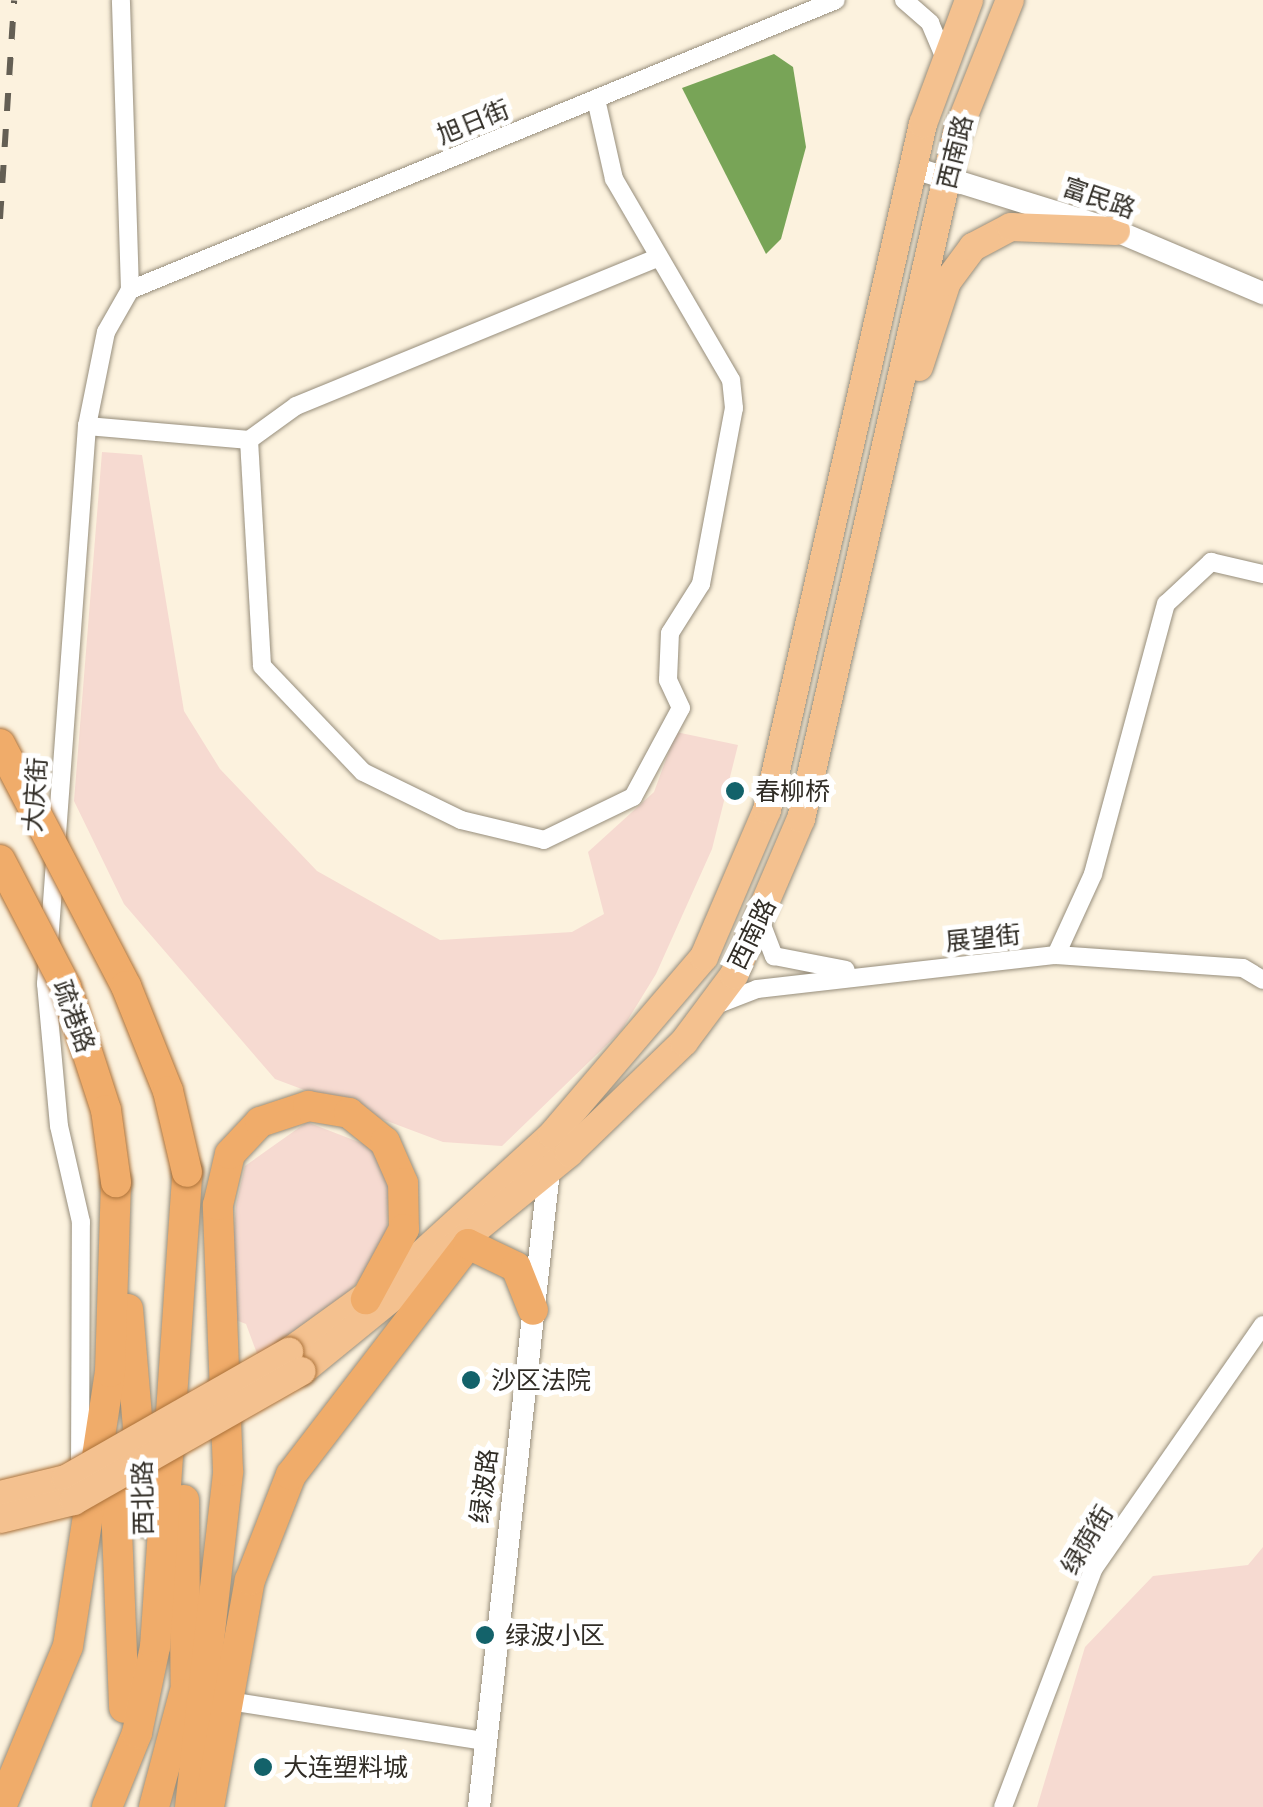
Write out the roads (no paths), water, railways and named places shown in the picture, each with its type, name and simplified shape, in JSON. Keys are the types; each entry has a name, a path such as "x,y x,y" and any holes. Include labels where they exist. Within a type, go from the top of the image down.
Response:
{"highway":[{"path":"0,744 126,986 168,1090 187,1172 187,1807"},
{"name":"疏港路","path":"0,860 66,987 106,1110 116,1182"},
{"path":"187,1807 228,1471 218,1206 230,1154 260,1122 308,1106 349,1112 385,1142 403,1183 404,1229 366,1299"},
{"name":"西北路","path":"107,1807 138,1734 155,1647 178,1393 187,1172"},
{"path":"116,1182 110,1372 124,1708"},
{"name":"西北路","path":"87,1807 124,1708 148,1490 116,1182"},
{"path":"209,1807 250,1580 290,1475 468,1244 516,1267 532,1310"},
{"path":"1,1807 58,1690 76,1600 110,1372"},
{"path":"154,1807 186,1690"}],"main road":[{"name":"西南路","path":"0,1495 66,1479 296,1362 552,1135 704,956 767,810 914,168 945,58 969,0"},
{"name":"西南路","path":"0,1519 74,1501 296,1362 468,1244 548,1172 710,1008 760,918 801,818 948,178 1010,0"},
{"path":"890,427 947,282 973,247 1011,228 1116,231"}],"street":[{"path":"121,0 130,290"},
{"name":"旭日街","path":"130,290 836,0"},
{"path":"904,0 930,24 945,58"},
{"path":"249,440 262,666 363,772 462,820 544,840 595,822 633,797 681,708 668,680 670,633 700,584 734,408 731,380 614,179 596,98"},
{"name":"富民路","path":"914,168 1116,231 1263,292"},
{"path":"86,426 249,440 296,406 659,257"},
{"name":"大庆街","path":"76,1600 81,1222 59,1126 46,984 86,426 106,332 130,290"},
{"path":"1056,955 1092,874 1166,604 1211,562 1263,574"},
{"path":"760,918 774,956 897,972"},
{"name":"展望街","path":"710,1008 757,989 1056,955 1243,968 1263,980"},
{"name":"绿波路","path":"478,1807 548,1172"},
{"name":"绿荫街","path":"1003,1807 1094,1568 1263,1325"},
{"path":"229,1701 484,1741"}],"railway":[{"path":"0,219 14,0"}],"place":[{"name":"春柳桥","path":"735,791"},
{"name":"沙区法院","path":"471,1380"},
{"name":"绿波小区","path":"485,1635"},
{"name":"大连塑料城","path":"263,1767"}]}
